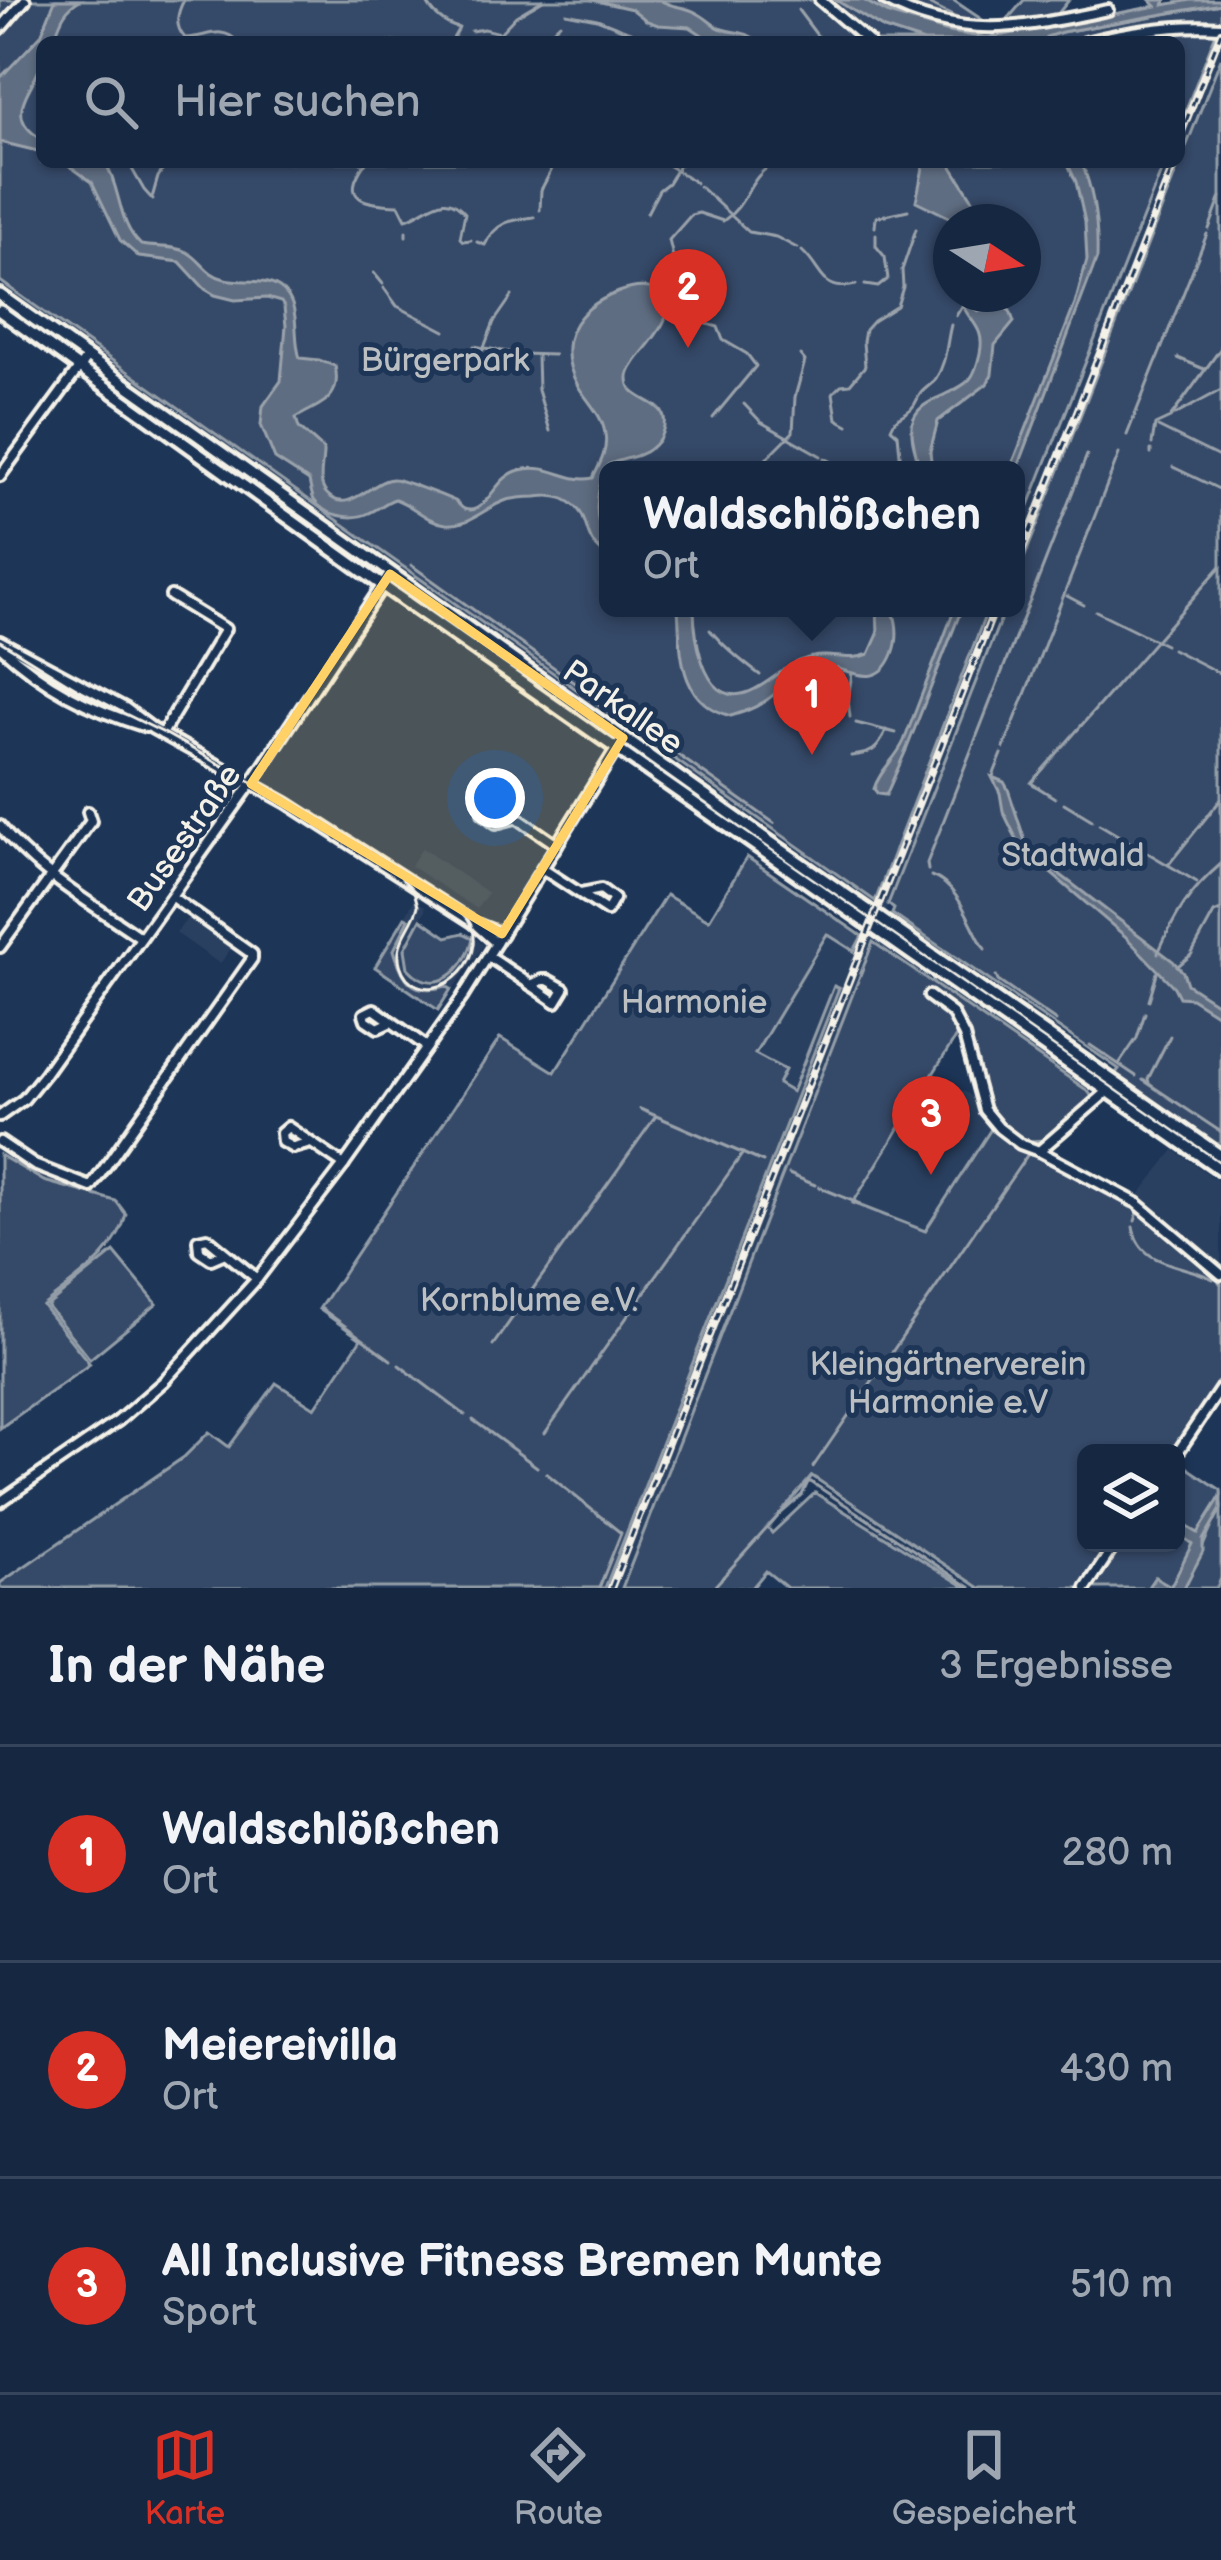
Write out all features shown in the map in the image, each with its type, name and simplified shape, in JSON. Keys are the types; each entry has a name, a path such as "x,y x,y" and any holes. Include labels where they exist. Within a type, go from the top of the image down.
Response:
{"main road":[{"name":"Parkallee","path":"0,295 1221,1156"},
{"name":"Parkallee","path":"0,311 382,585 1221,1170"}],"street":[{"path":"0,29 25,0"},
{"path":"820,0 862,36"},
{"path":"884,0 957,26 983,29 1108,10"},
{"path":"1109,36 1221,27"},
{"path":"0,476 87,357"},
{"name":"Busestraße","path":"0,1116 33,1088 172,896 390,574"},
{"path":"158,732 230,631 171,596"},
{"path":"0,643 34,674 76,702 158,732"},
{"path":"0,643 125,708 158,732 340,836 499,939"},
{"path":"0,1502 118,1421 201,1344 257,1279 462,998 623,738"},
{"path":"0,947 91,821 88,812"},
{"path":"515,818 557,845"},
{"path":"0,826 53,876 141,938"},
{"path":"543,868 581,893"},
{"path":"0,1142 34,1165 91,1187 252,958 172,896"},
{"path":"488,956 530,985"},
{"path":"929,996 952,1013 964,1036 984,1110 1007,1135 1137,1203 1221,1274"},
{"path":"391,1022 427,1047"},
{"path":"1040,1151 1108,1091"},
{"path":"311,1143 344,1165"},
{"path":"225,1252 257,1279"},
{"path":"1183,1444 1221,1388"},
{"path":"1086,1588 1110,1552"}],"highlighted area":[{"path":"390,574 623,738 502,934 251,784"}],"shaded area":[{"path":"55,0 80,0 65,13 55,36 41,35"},
{"path":"592,0 660,0 692,11 719,28 748,36 704,36 690,27 647,21 632,9"},
{"path":"836,0 863,0 889,14 975,36 906,36 884,29"},
{"path":"1150,0 1166,0 1164,5 1221,0 1221,4 1062,32 998,36 1156,6"},
{"path":"1221,20 1221,58 1185,149 1185,112"},
{"path":"36,40 36,75 22,111 23,121 36,134 36,151 0,142 0,78"},
{"path":"72,168 108,168 128,227 141,245 182,250 219,277 266,282 287,295 294,309 300,358 335,366 332,395 296,418 299,428 323,449 322,484 335,500 352,499 394,479 471,510 520,470 541,469 584,479 593,478 599,463 599,549 580,512 557,497 507,500 455,524 433,520 395,499 355,517 325,510 314,500 309,481 275,459 261,425 263,406 281,381 286,326 281,302 215,295 180,262 139,257 120,240 92,182"},
{"path":"923,168 953,168 975,204 933,204 933,209 916,201"},
{"path":"1070,168 1083,168 1096,221 1097,258 1021,461 1014,461 1075,304 1087,260 1076,182"},
{"path":"1163,168 1178,168 1025,556 1025,515"},
{"path":"633,288 655,291 665,300 667,311 628,377 634,393 657,407 664,421 661,435 642,454 600,461 604,427 578,386 568,355 580,317 604,299"},
{"path":"966,312 1010,312 1014,322 995,345 987,384 938,421 931,461 918,461 912,435 915,415 970,379 981,343"},
{"path":"679,617 695,617 706,670 724,692 738,695 805,659 869,654 878,634 877,617 894,617 897,626 893,654 876,674 809,666 763,702 731,716 701,700 682,659"},
{"path":"952,617 958,617 886,795 878,794 876,783 904,741"},
{"path":"985,617 1001,617 622,1588 605,1588 839,988 833,987 792,1092 778,1084 755,1054 827,933 853,951"},
{"path":"992,777 1008,789 1028,850 1173,961 1187,984 1221,1006 1221,1017 1191,998 1179,997 1125,936 1026,855"},
{"path":"422,848 488,893 477,909 410,866"},
{"path":"414,900 425,911 405,949 472,947 474,937 484,945 448,996 447,987 419,988 400,971 394,951"},
{"path":"192,912 235,942 220,964 176,933"},
{"path":"933,1072 978,1100 991,1129 921,1231 852,1203"},
{"path":"1174,1150 1221,1183 1221,1270 1136,1199"},
{"path":"1221,1496 1221,1509 1184,1588 1148,1587 1155,1577 1171,1586 1192,1544 1185,1539 1185,1525 1198,1533"}],"green space":[{"name":"Bürgerpark","path":"0,0 836,0 884,29 906,36 36,36 36,168 1163,168 1025,515 1025,461 599,461 599,617 985,617 875,901 0,281"},
{"path":"863,0 981,31 1018,30 1113,14 998,36 956,34 892,15"},
{"path":"891,0 953,0 993,27 959,23"},
{"path":"1024,0 1069,0 1052,21 1002,26"},
{"path":"1221,4 1221,20 1185,112 1185,36 1049,36"},
{"name":"Stadtwald","path":"1221,58 1221,1151 1113,1077 1119,1069 892,914 894,909 888,904 1001,617 1025,617 1025,556 1178,168 1185,168 1185,149"},
{"name":"Kornblume e.V.","path":"747,857 862,936 854,951 827,934 755,1054 785,1070 778,1084 792,1092 834,986 839,988 605,1588 0,1588 0,1583 184,1457 209,1432 229,1447 276,1383 315,1408 361,1339 319,1309 500,1038 555,1072 666,895 709,920"},
{"path":"405,917 409,919 394,950 397,961 417,987 451,989 438,1010 375,967"},
{"path":"421,919 447,937 463,933 473,938 457,970 439,981 419,977 408,968 405,949"},
{"name":"Kleingärtnerverein Harmonie e.V","path":"873,942 1092,1097 1045,1140 1029,1141 1003,1127 986,1102 955,1011 929,994 925,1000 950,1016 959,1032 853,1203 925,1231 991,1129 1138,1207 1221,1282 1221,1385 1180,1444 1077,1444 1077,1552 1185,1552 1185,1466 1221,1490 1221,1496 1170,1587 1155,1577 1148,1588 980,1588 812,1476 768,1528 772,1533 815,1493 967,1588 787,1588 766,1571 752,1588 622,1588"},
{"path":"0,1155 44,1181 116,1201 126,1214 104,1254 43,1306 90,1364 0,1428"},
{"path":"114,1252 157,1304 90,1359 47,1306"},
{"path":"1221,1509 1217,1588 1184,1588 1211,1529"}],"waterway":[{"path":"184,0 178,19 184,36"},
{"path":"426,0 439,18 459,28 454,36"},
{"path":"471,31 500,33 516,16 543,0"},
{"path":"920,0 963,21"},
{"path":"798,10 818,36"},
{"path":"566,13 640,36"},
{"path":"546,36 560,23"},
{"path":"199,36 230,36"},
{"path":"131,168 153,200"},
{"path":"152,198 164,168"},
{"path":"362,168 354,185 360,198 399,205 406,219 450,202 465,213 460,238 471,240"},
{"path":"540,210 550,168"},
{"path":"672,168 696,183"},
{"path":"647,213 677,168"},
{"path":"682,295 669,240 691,215 723,221 766,168"},
{"path":"699,186 749,232 776,237 797,248"},
{"path":"1209,229 1221,197"},
{"path":"875,227 876,217 908,210"},
{"path":"477,242 485,245 505,224 534,217"},
{"path":"848,425 837,419 833,393 850,384 865,366 865,330 897,306 902,270 916,229"},
{"path":"406,231 406,236"},
{"path":"865,285 878,287 888,279 876,234"},
{"path":"1127,435 1207,234"},
{"path":"802,251 829,283 856,285"},
{"path":"374,273 383,284"},
{"path":"384,288 397,306 445,331"},
{"path":"483,350 512,296"},
{"path":"677,300 696,309 704,323 718,327 723,340 747,354 756,366 713,418"},
{"path":"956,316 958,312"},
{"path":"901,461 898,434 891,428 935,380 951,325"},
{"path":"474,346 513,353"},
{"path":"1152,444 1155,425 1170,418 1221,348"},
{"path":"521,354 554,355"},
{"path":"537,355 538,390 550,431"},
{"path":"764,461 793,432 795,397 805,361 800,355"},
{"path":"1178,358 1204,369"},
{"path":"1175,415 1221,390"},
{"path":"744,404 761,422 821,456"},
{"path":"1158,427 1221,458"},
{"path":"1004,748 1119,454"},
{"path":"1025,613 1087,455"},
{"path":"825,458 830,461"},
{"path":"1173,467 1221,490"},
{"path":"411,565 616,712"},
{"path":"1055,798 1031,783 1221,566"},
{"path":"1067,596 1084,605"},
{"path":"1096,611 1165,645"},
{"path":"928,870 1023,617"},
{"path":"710,630 760,675"},
{"path":"1172,649 1221,674"},
{"path":"850,717 852,673"},
{"path":"626,718 774,823"},
{"path":"856,723 896,733"},
{"path":"851,756 873,750 886,730"},
{"path":"993,776 1002,754"},
{"path":"1215,807 1221,799"},
{"path":"1064,803 1092,820"},
{"path":"1169,864 1213,809"},
{"path":"1099,824 1197,882"},
{"path":"1158,953 1184,904 1221,864"},
{"path":"931,876 957,897 985,949"},
{"path":"1179,965 1191,955 1214,913 1221,910"},
{"path":"1149,1000 1157,973"},
{"path":"996,976 1056,1021"},
{"path":"1119,1064 1137,1038 1145,1013"},
{"path":"1149,1083 1170,1036"},
{"path":"1090,1045 1136,1076"},
{"path":"1143,1080 1221,1132"},
{"path":"640,1109 763,1162"},
{"path":"493,1345 656,1116"},
{"path":"545,1433 743,1153"},
{"path":"813,1467 1031,1155"},
{"path":"789,1174 815,1185"},
{"path":"819,1187 860,1204"},
{"path":"1102,1188 1130,1207"},
{"path":"1135,1221 1138,1212"},
{"path":"1133,1227 1137,1240 1154,1257 1213,1279"},
{"path":"322,1309 391,1360"},
{"path":"399,1365 465,1415"},
{"path":"473,1420 537,1467"},
{"path":"546,1473 621,1533 599,1588"},
{"path":"811,1482 971,1588"},
{"path":"713,1588 811,1482"}],"tram line":[{"path":"0,641 89,696 289,803 463,914 472,928 474,944 470,959 449,982 420,986 407,978 400,965 400,945 418,906 414,891 402,878"}],"railway":[{"path":"1185,124 1221,32"},
{"path":"1025,544 1173,168"},
{"path":"611,1588 991,617"}],"place":[{"name":"Meiereivilla","path":"688,348"},
{"name":"Waldschlößchen","path":"812,755"},
{"name":"All Inclusive Fitness Bremen Munte","path":"931,1175"}],"park label":[{"name":"Harmonie","path":"694,1001"}]}
